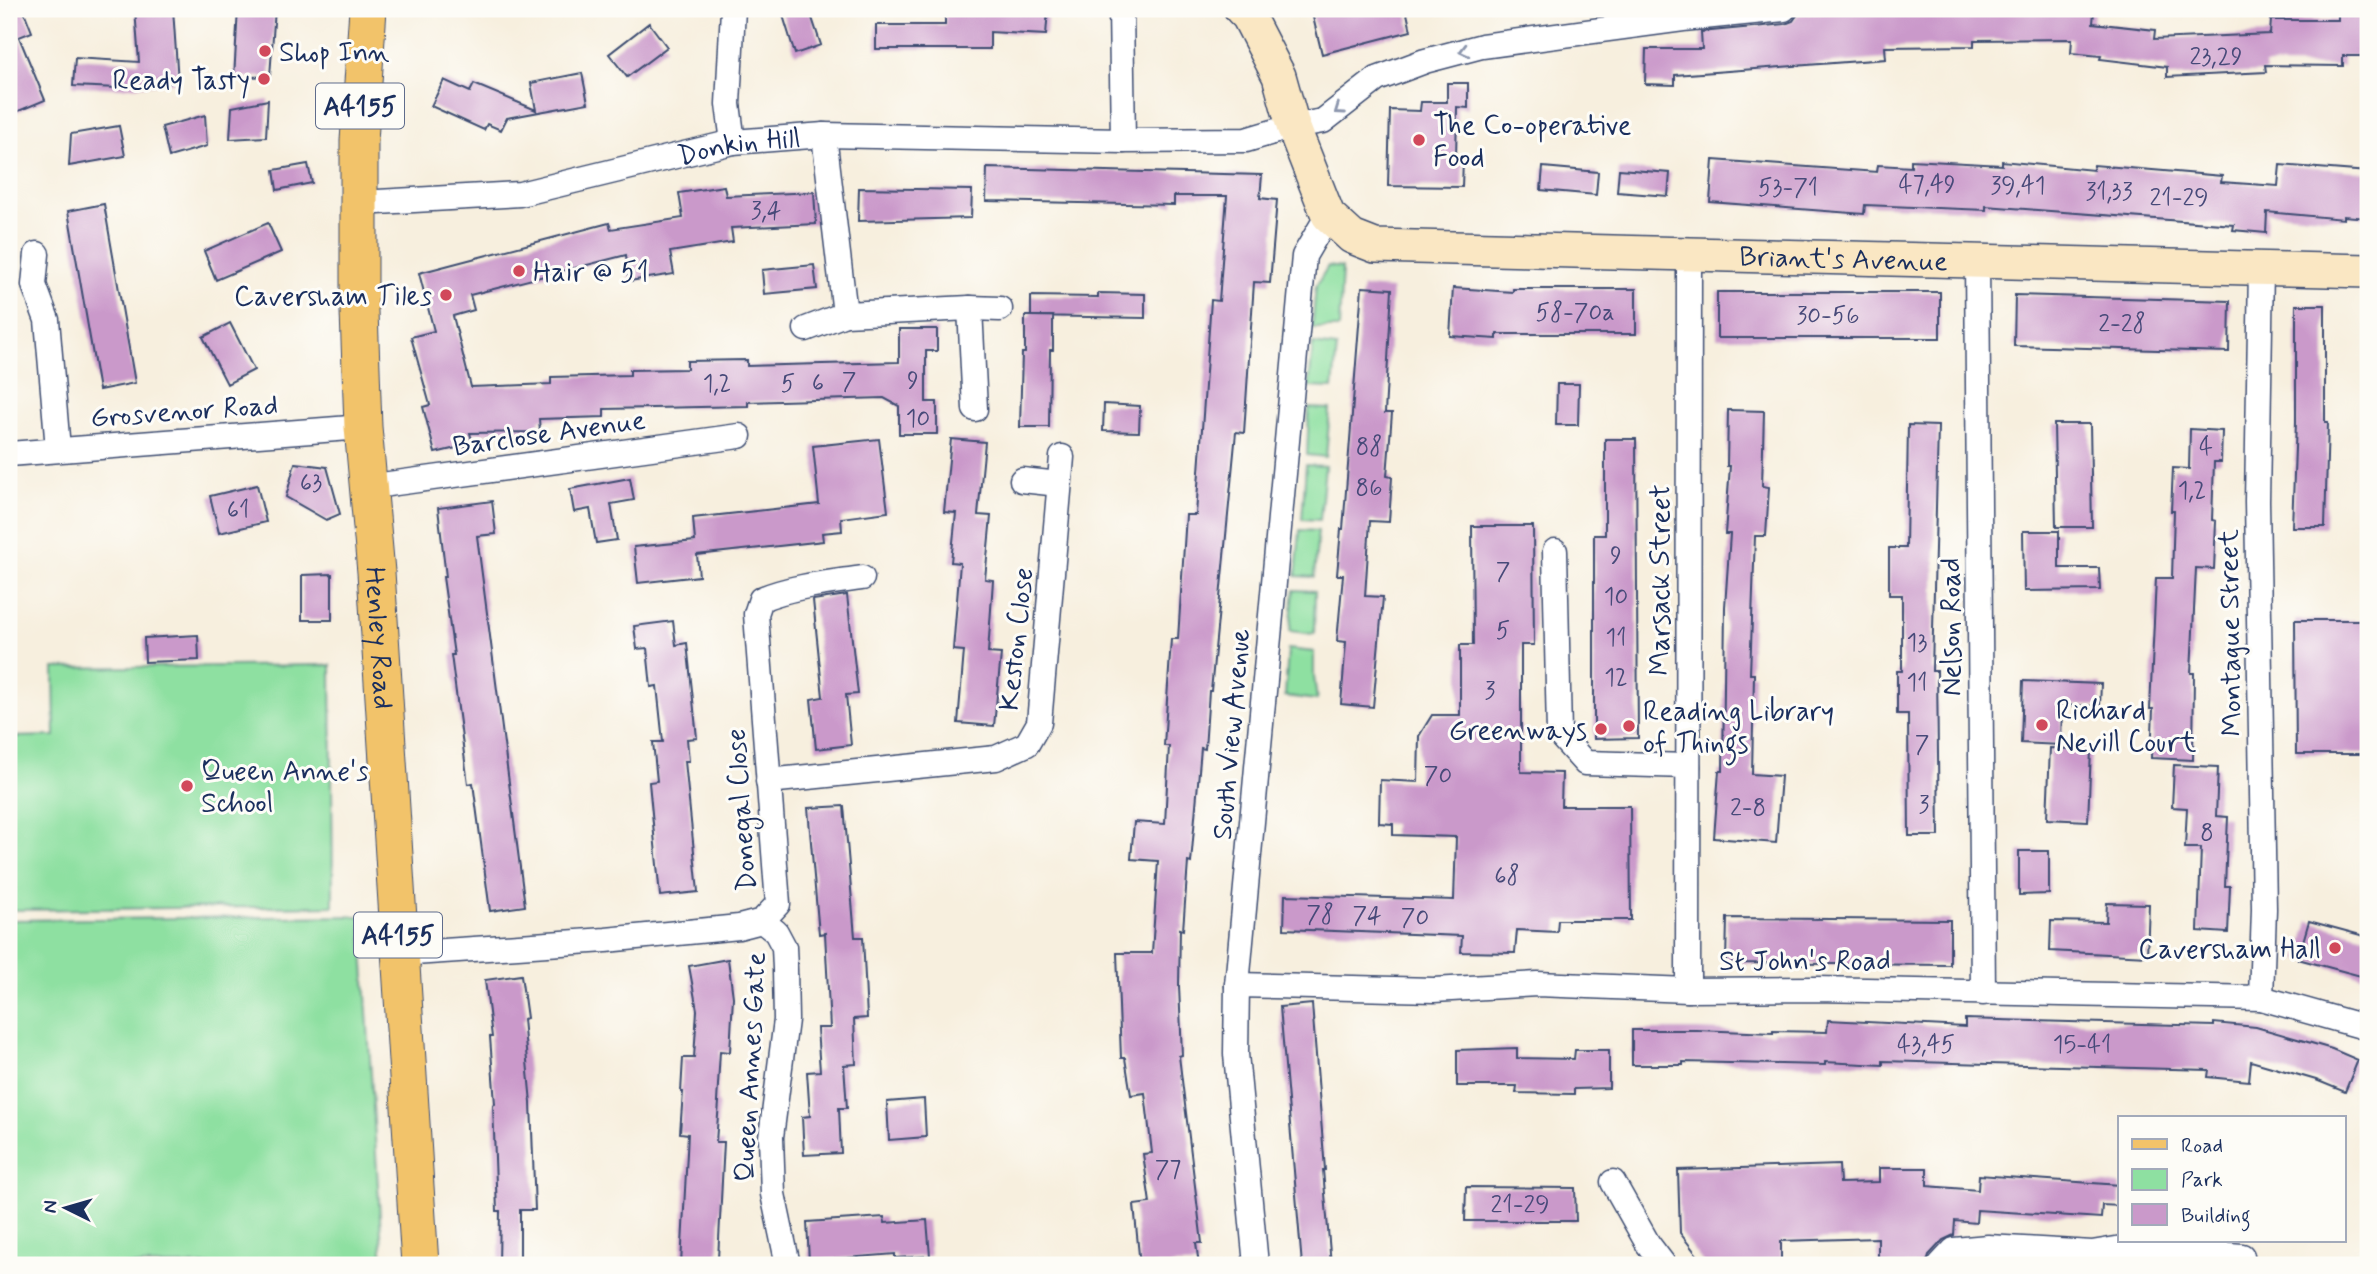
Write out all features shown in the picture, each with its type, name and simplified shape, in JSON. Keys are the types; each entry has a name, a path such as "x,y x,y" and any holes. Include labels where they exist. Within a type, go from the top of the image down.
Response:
{"main road":[{"name":"Henley Road","path":"368,9 360,112 359,311 363,427 376,572 420,1265"},
{"path":"1241,9 1254,27 1279,76 1293,126 1328,215"},
{"name":"Briant's Avenue","path":"1328,215 1352,237 1375,246 2368,271"}],"street":[{"path":"733,9 728,104 733,142"},
{"path":"1121,9 1123,141"},
{"name":"Donkin Hill","path":"359,203 520,194 733,142 824,135 1123,141 1246,140 1293,126 1324,121 1377,79 1425,61 1482,46 1784,9"},
{"path":"824,135 845,314"},
{"name":"South View Avenue","path":"1256,1265 1236,1054 1237,985 1304,256 1328,215"},
{"path":"37,254 34,285 47,320 58,449"},
{"name":"Marsack Street","path":"1688,990 1689,254"},
{"name":"Nelson Road","path":"1977,261 1983,993"},
{"name":"Montague Street","path":"2261,268 2257,501 2264,909 2261,998"},
{"path":"970,308 975,409"},
{"path":"806,329 845,314 1000,309"},
{"name":"Grosvenor Road","path":"9,454 363,427"},
{"name":"Barclose Avenue","path":"367,487 739,436"},
{"name":"Keston Close","path":"768,781 996,758 1027,744 1039,723 1062,457"},
{"path":"1022,480 1059,484"},
{"path":"1555,551 1559,734 1585,763 1688,766"},
{"name":"Donegal Close","path":"399,954 606,940 739,927 762,921 778,904 757,614 761,599 802,586 862,578"},
{"name":"Queen Annes Gate","path":"762,921 776,932 784,947 786,1020 771,1137 773,1194 788,1265"},
{"name":"St John's Road","path":"1237,985 1434,990 1536,984 1688,990 1816,989 2261,998 2368,1028"},
{"path":"1613,1182 1648,1244 1664,1265"},
{"path":"1940,1265 1954,1250 1988,1247 2092,1253 2129,1247 2160,1258 2242,1256"}],"green space":[{"path":"1328,266 1342,268 1339,328 1312,328 1316,286"},
{"path":"1313,344 1337,347 1333,388 1309,387"},
{"path":"1309,408 1330,409 1326,457 1307,455"},
{"path":"1306,465 1325,466 1320,520 1302,519"},
{"path":"1300,530 1318,531 1314,577 1296,576"},
{"path":"1294,590 1315,591 1314,634 1290,631"},
{"path":"1288,649 1314,652 1317,700 1285,696"},
{"path":"331,665 333,906 9,910 9,737 55,736 54,668"},
{"path":"361,916 383,1265 9,1265 9,920"}],"building":[{"path":"9,9 23,9 32,32 19,37 45,100 9,115"},
{"path":"135,9 173,9 178,82 118,88 73,86 75,58 139,62"},
{"path":"238,9 275,9 270,76 234,78"},
{"path":"781,9 809,9 821,45 795,54"},
{"path":"945,9 1048,9 1046,35 990,32 990,49 876,49 876,25 945,25"},
{"path":"1311,9 1343,9 1344,14 1363,9 1406,9 1411,31 1322,54"},
{"path":"1871,9 2066,9 2094,12 2093,23 2155,30 2154,39 2270,34 2271,20 2338,20 2338,10 2368,11 2368,56 2343,56 2343,66 2265,65 2266,72 2167,77 2167,67 2071,53 2072,39 1974,40 1974,46 1885,47 1886,59 1675,75 1675,85 1645,84 1646,49 1702,49 1701,32 1785,24 1793,21 1798,14"},
{"path":"649,23 667,47 627,77 609,54"},
{"path":"582,73 588,103 507,118 501,130 487,124 484,130 431,106 444,80 470,92 474,84 536,110 531,83"},
{"path":"1447,83 1468,83 1468,108 1457,107 1456,159 1463,159 1462,187 1388,186 1390,110 1420,111 1421,102 1447,102"},
{"path":"268,100 266,137 230,139 232,107"},
{"path":"205,115 207,146 169,157 162,127"},
{"path":"119,126 125,156 69,166 71,134"},
{"path":"1713,160 1877,172 1878,165 1911,167 1911,160 2002,165 2002,161 2093,170 2094,165 2222,176 2221,182 2278,186 2280,165 2368,172 2368,218 2344,216 2344,219 2267,212 2266,233 2233,230 2234,225 1986,206 1986,210 1865,205 1864,214 1710,202"},
{"path":"308,164 312,183 277,190 274,170"},
{"path":"1543,167 1598,172 1596,195 1541,190"},
{"path":"987,168 1262,175 1260,198 1277,200 1270,283 1254,282 1244,433 1236,432 1205,749 1201,748 1191,863 1188,862 1183,930 1180,929 1182,1055 1179,1056 1202,1243 1196,1243 1199,1265 1140,1265 1134,1205 1150,1203 1143,1154 1152,1153 1145,1093 1131,1095 1125,1058 1121,1058 1117,953 1152,953 1158,861 1131,859 1134,822 1165,824 1169,746 1164,746 1171,639 1178,639 1186,515 1196,515 1211,300 1219,301 1227,196 1174,196 1174,205 986,201"},
{"path":"1619,169 1670,173 1668,196 1617,192"},
{"path":"724,186 726,196 814,192 816,224 731,228 733,242 670,252 674,274 629,281 626,255 470,295 474,310 453,316 471,387 551,384 551,377 630,375 630,370 687,369 687,361 747,360 747,366 899,362 899,329 937,329 937,351 926,351 926,402 937,402 937,434 899,434 899,406 884,398 748,402 748,406 604,409 604,417 539,419 540,432 470,433 473,444 435,453 423,407 430,405 411,337 434,331 419,273 609,223 611,229 683,218 679,193"},
{"path":"859,188 972,190 971,218 858,221"},
{"path":"104,204 135,383 99,390 68,211"},
{"path":"268,223 281,252 216,280 204,251"},
{"path":"814,265 817,289 764,294 762,270"},
{"path":"1362,287 1392,289 1385,413 1392,413 1387,476 1392,477 1389,522 1370,521 1365,596 1383,597 1373,707 1341,704 1346,642 1337,641 1343,575 1337,575"},
{"path":"1453,288 1513,292 1513,289 1636,289 1636,334 1497,334 1497,339 1450,336"},
{"path":"1717,292 1940,292 1940,338 1717,338"},
{"path":"1098,293 1145,294 1145,318 1031,316 1031,296 1098,297"},
{"path":"2015,295 2230,301 2229,352 2014,346"},
{"path":"2296,305 2325,305 2325,422 2328,422 2325,527 2292,527 2296,422"},
{"path":"1025,316 1053,316 1049,427 1020,427"},
{"path":"230,323 254,370 227,384 203,337"},
{"path":"1557,384 1579,384 1578,425 1556,425"},
{"path":"1104,404 1140,406 1139,432 1103,431"},
{"path":"1728,410 1764,411 1762,486 1769,487 1766,536 1755,536 1750,674 1754,674 1752,774 1781,776 1776,843 1714,838 1719,771 1723,771 1725,607 1730,534 1725,534 1730,466 1727,466"},
{"path":"2054,424 2090,424 2092,527 2056,527"},
{"path":"1908,425 1938,426 1932,671 1937,671 1939,836 1909,836 1908,714 1897,714 1897,671 1902,671 1902,595 1889,595 1889,548 1906,548"},
{"path":"2190,429 2222,431 2221,462 2214,462 2214,569 2196,568 2191,673 2194,673 2193,760 2151,758 2153,709 2150,709 2156,578 2172,578 2173,468 2189,469"},
{"path":"879,439 888,512 841,518 842,531 822,533 823,541 697,555 699,576 638,583 634,547 695,541 693,518 819,504 813,446"},
{"path":"951,439 985,442 978,515 991,516 985,579 993,580 988,653 1001,654 994,726 958,723 964,651 953,650 960,563 951,562 956,513 944,512"},
{"path":"1605,439 1636,439 1638,738 1594,739 1594,535 1605,535"},
{"path":"295,463 327,467 340,514 326,520 286,497"},
{"path":"630,478 634,500 611,504 617,540 596,543 590,509 574,512 570,489"},
{"path":"257,485 266,522 219,533 210,496"},
{"path":"492,501 496,534 477,536 525,906 490,911 473,783 468,784 451,655 454,655 443,577 446,577 438,508"},
{"path":"1472,526 1533,526 1534,645 1521,645 1521,772 1562,773 1561,806 1630,806 1631,920 1558,920 1557,932 1517,930 1515,953 1461,952 1462,936 1284,929 1285,895 1454,900 1456,837 1393,835 1393,824 1379,823 1380,780 1418,782 1419,736 1432,715 1460,715 1460,645 1473,645"},
{"path":"2023,531 2059,531 2059,568 2099,568 2100,590 2024,591"},
{"path":"332,574 332,620 302,620 302,575"},
{"path":"847,595 858,694 846,695 851,745 816,749 811,699 823,697 813,600"},
{"path":"2295,620 2368,620 2368,754 2296,754"},
{"path":"673,621 676,645 687,643 697,738 687,739 689,761 685,761 698,892 660,896 649,782 657,781 653,742 663,742 657,686 651,687 647,648 637,649 634,626"},
{"path":"198,635 199,660 145,662 144,638"},
{"name":"Richard Nevill Court","path":"2023,681 2101,684 2100,706 2062,705 2061,745 2021,743"},
{"path":"2050,748 2091,750 2088,821 2047,819"},
{"path":"2174,765 2218,767 2216,816 2228,817 2225,886 2230,886 2228,933 2198,931 2201,848 2185,848 2187,808 2172,807"},
{"path":"844,806 855,937 863,937 867,1018 854,1019 856,1064 844,1065 847,1108 839,1108 841,1153 804,1155 802,1117 810,1116 807,1072 820,1071 817,1028 830,1028 825,933 819,934 808,808"},
{"path":"2019,851 2049,851 2049,894 2019,895"},
{"path":"2107,903 2149,904 2147,956 2050,951 2051,921 2106,922"},
{"path":"1727,918 1950,920 1950,965 1726,963"},
{"name":"Caversham Hall","path":"2309,921 2368,937 2368,978 2298,959"},
{"path":"728,959 733,997 730,1052 720,1051 717,1102 716,1142 724,1142 718,1259 712,1258 711,1265 681,1265 688,1134 680,1133 683,1058 694,1058 697,1010 689,966"},
{"path":"521,975 527,1018 523,1019 531,1103 535,1210 520,1210 520,1265 499,1265 500,1211 497,1211 492,1037 485,980"},
{"path":"1312,1004 1331,1265 1302,1265 1280,1007"},
{"path":"1965,1019 2214,1026 2214,1023 2256,1027 2332,1049 2358,1060 2345,1092 2316,1080 2251,1061 2249,1081 2208,1077 2209,1070 1883,1061 1883,1065 1825,1062 1825,1065 1683,1062 1683,1065 1632,1065 1632,1030 1827,1032 1828,1020 1965,1027"},
{"path":"1517,1048 1517,1058 1574,1059 1575,1050 1609,1050 1609,1088 1574,1089 1574,1094 1516,1093 1517,1086 1457,1086 1457,1050"},
{"path":"924,1099 926,1137 889,1140 887,1102"},
{"path":"1839,1165 1840,1183 1879,1182 1879,1168 1927,1168 1927,1186 1978,1190 1979,1175 2118,1185 2118,1206 2102,1205 2101,1218 1977,1210 1976,1223 1955,1221 1954,1235 1943,1240 1929,1255 1926,1265 1878,1265 1878,1238 1781,1241 1781,1265 1705,1265 1680,1233 1678,1170"},
{"path":"1466,1187 1575,1188 1576,1221 1465,1221"},
{"path":"884,1217 885,1223 927,1220 930,1256 895,1258 895,1254 809,1261 807,1222"}],"place":[{"name":"Shop Inn","path":"265,51"},
{"name":"Ready Tasty","path":"264,79"},
{"name":"The Co-operative Food","path":"1419,140"},
{"name":"Hair @ 51","path":"519,271"},
{"name":"Caversham Tiles","path":"446,295"},
{"name":"Richard Nevill Court","path":"2042,725"},
{"name":"Reading Library of Things","path":"1629,726"},
{"name":"Greenways","path":"1601,729"},
{"name":"Queen Anne's School","path":"187,786"},
{"name":"Caversham Hall","path":"2335,948"}]}
